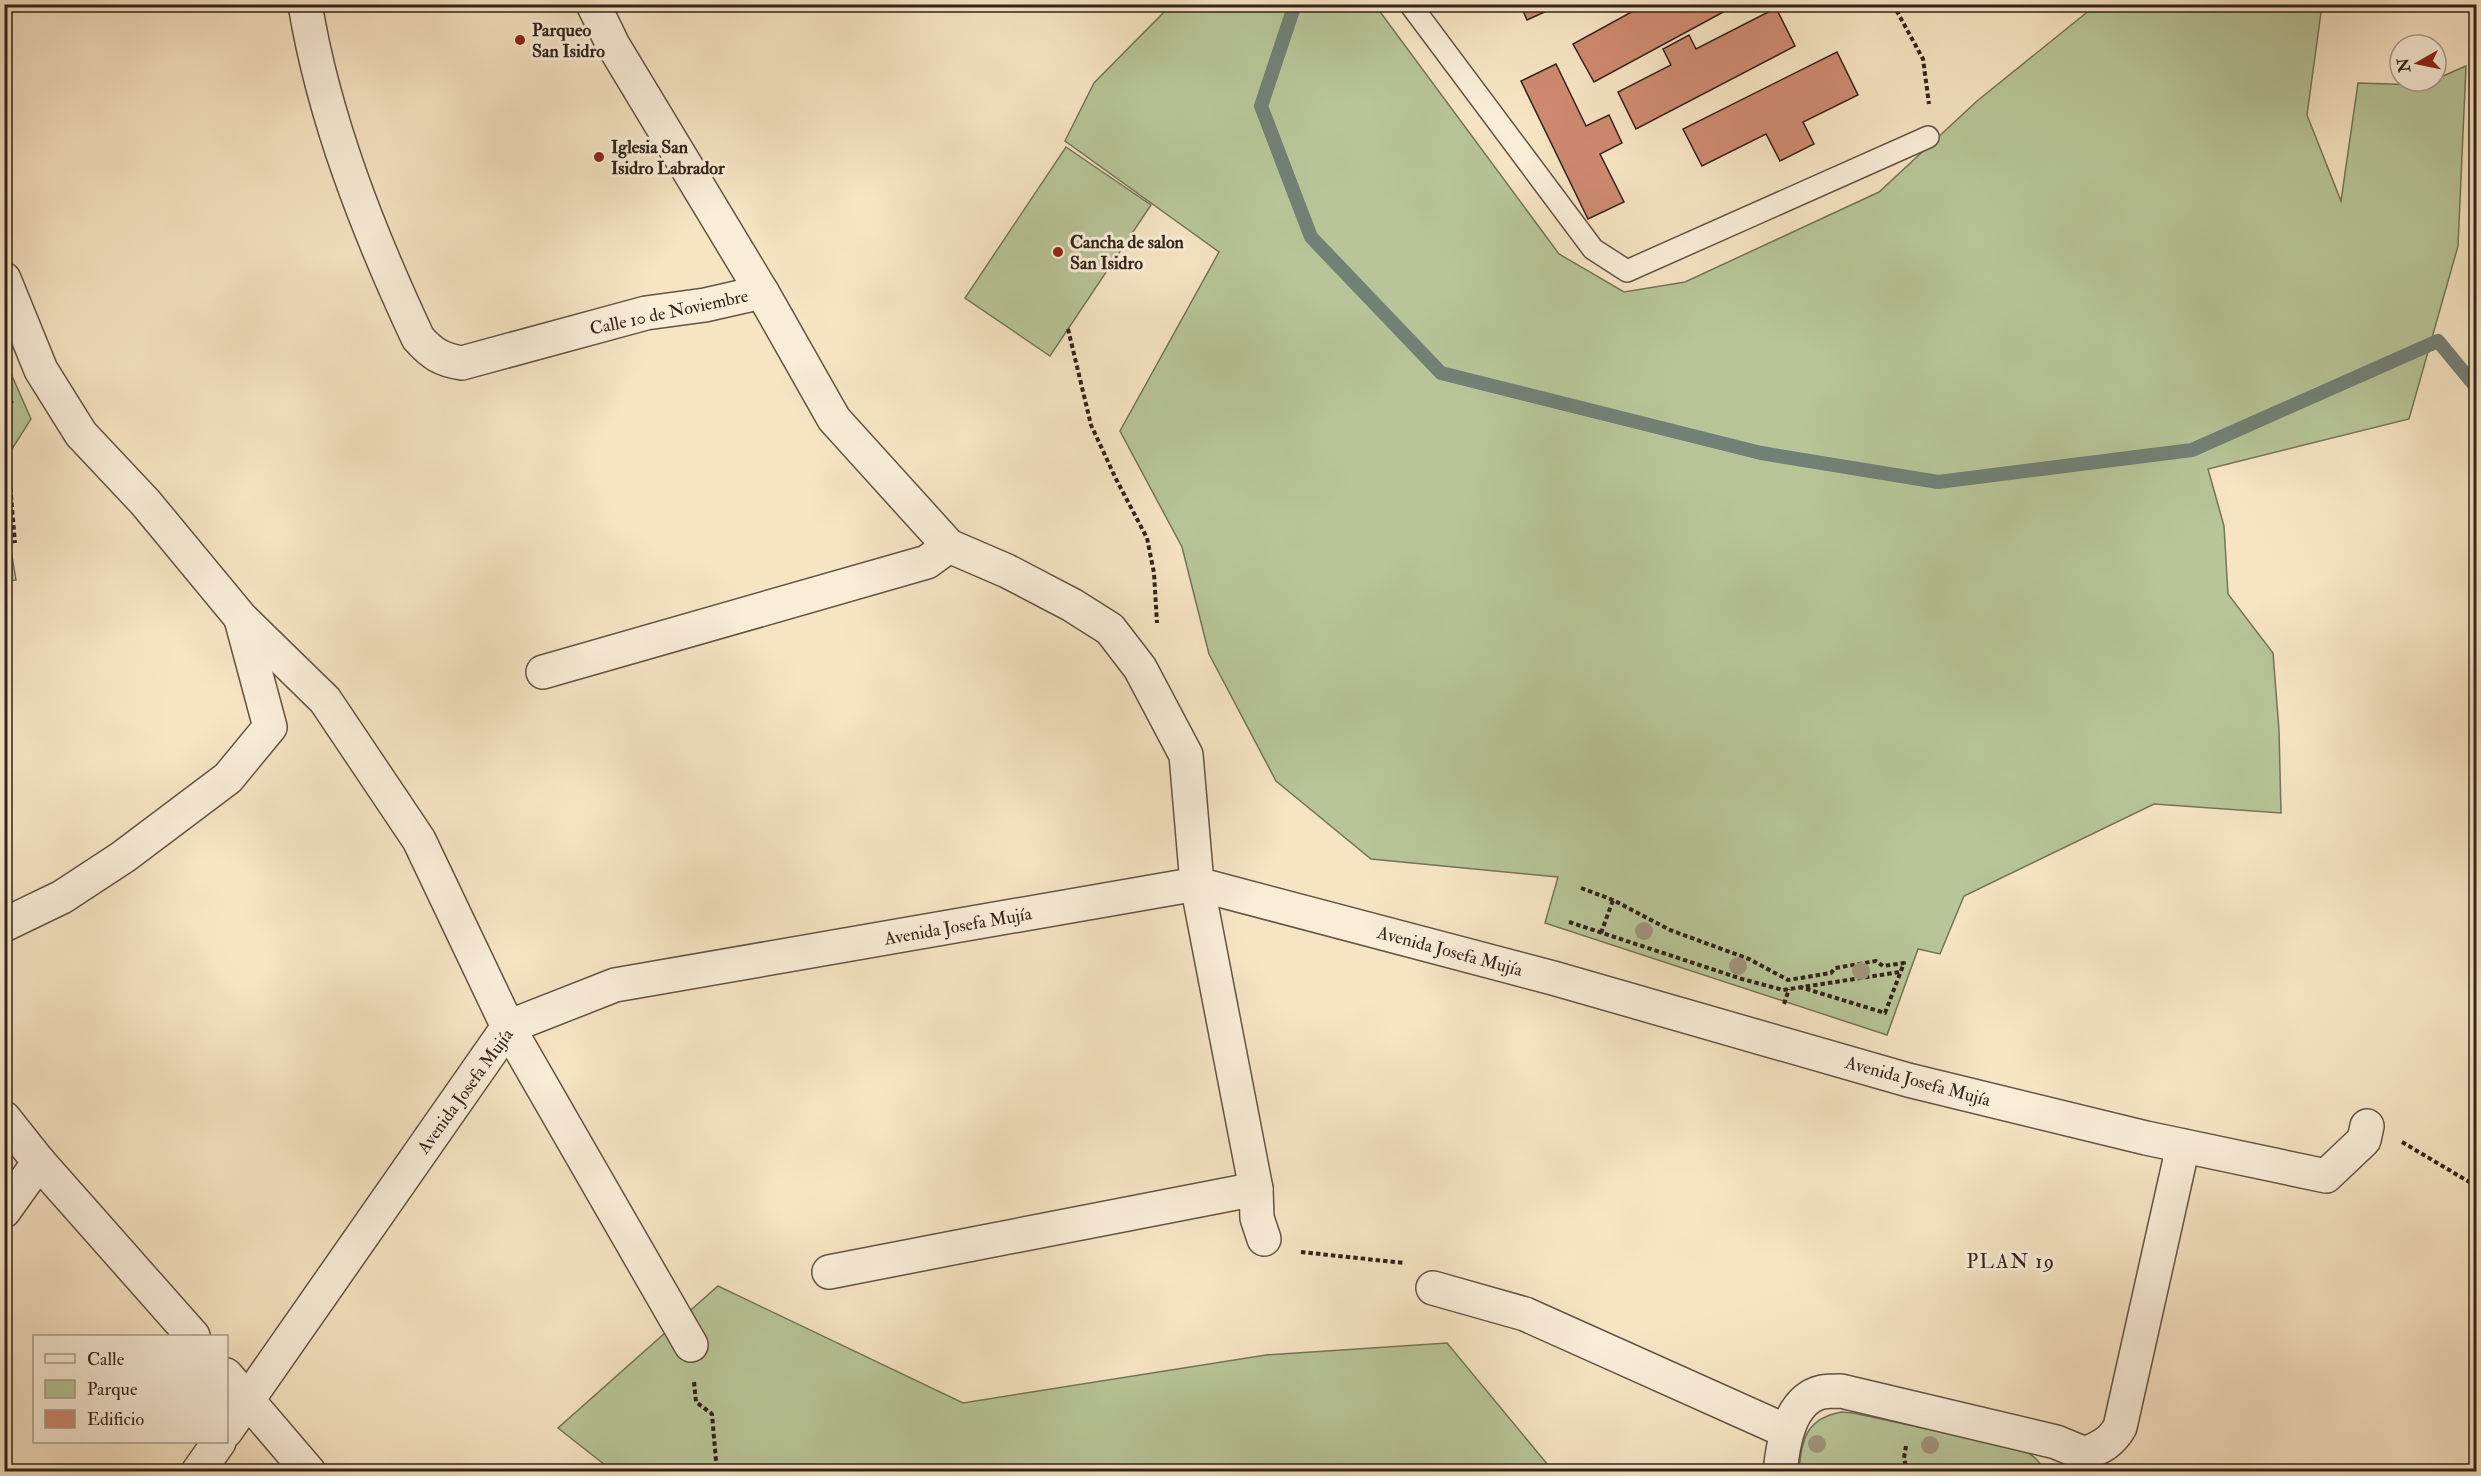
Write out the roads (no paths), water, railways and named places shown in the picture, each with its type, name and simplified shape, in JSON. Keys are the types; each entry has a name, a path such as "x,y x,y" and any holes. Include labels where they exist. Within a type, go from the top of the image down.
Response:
{"street":[{"name":"Calle 10 de Noviembre","path":"305,4 310,36 332,118 360,201 418,338 431,352 445,360 462,363 646,314 705,305 762,292 834,419 949,546 1006,571 1072,605 1110,629 1140,668 1186,755 1197,884 1256,1189 1257,1218 1264,1239"},
{"path":"593,4 614,45 762,292"},
{"path":"4,279 41,370 81,434 145,502 241,618 325,700 419,840 508,1027 691,1345"},
{"path":"543,672 927,562 949,546"},
{"path":"4,925 62,897 123,857 228,778 270,727 241,618"},
{"name":"Avenida Josefa Mujía","path":"228,1428 508,1027 615,985 1197,884 1552,978 1908,1080 2183,1146 2326,1176 2364,1140 2367,1126"},
{"path":"4,1118 39,1162 192,1335"},
{"path":"1779,1472 1786,1431 1795,1414 1806,1401 1820,1393 1841,1391 2056,1442 2081,1463 2105,1446 2114,1438 2120,1427 2183,1146"},
{"path":"4,1211 39,1162"},
{"path":"829,1272 1256,1189"},
{"path":"1433,1288 1525,1314 1786,1431"},
{"path":"228,1377 309,1472"},
{"path":"198,1472 218,1443"}],"lane":[{"path":"1410,4 1593,249 1627,271 1928,136"}],"waterway":[{"path":"1293,10 1261,106 1311,237 1441,373 1761,453 1938,482 2192,450 2438,341 2476,387"}],"place":[{"name":"Parqueo San Isidro","path":"520,40"},
{"name":"Iglesia San Isidro Labrador","path":"599,157"},
{"name":"Cancha de salon San Isidro","path":"1058,252"}],"district":[{"name":"PLAN 19","path":"2011,1261"}]}
